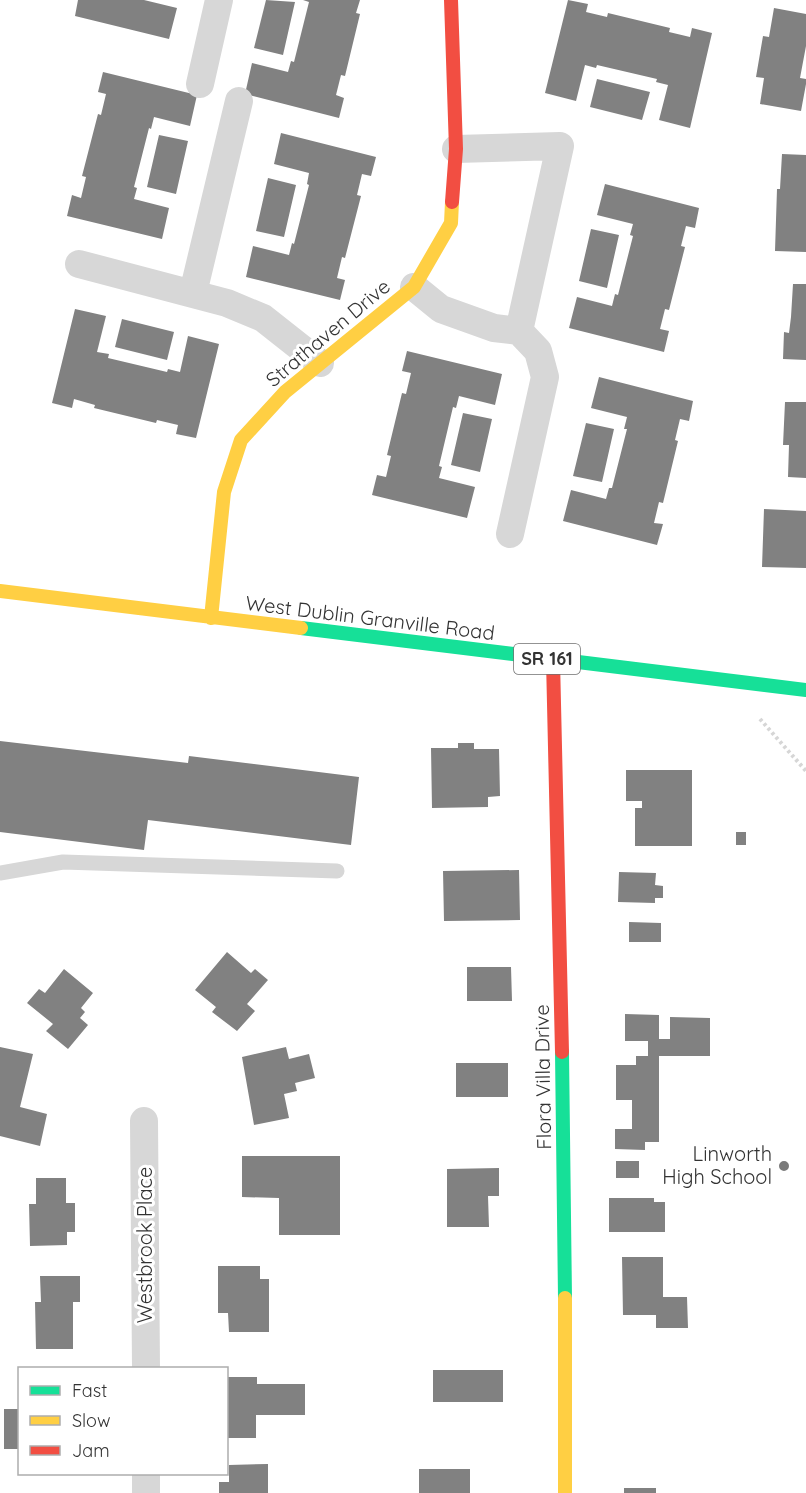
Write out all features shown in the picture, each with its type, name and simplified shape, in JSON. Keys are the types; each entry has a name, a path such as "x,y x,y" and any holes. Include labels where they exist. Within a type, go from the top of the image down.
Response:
{"street":[{"path":"200,84 219,0"},
{"name":"Strathaven Drive","path":"211,618 224,492 241,440 285,392 414,287 451,223 456,149 451,0"},
{"path":"192,292 238,101"},
{"path":"456,149 560,146 519,331"},
{"path":"79,264 192,292 263,318 320,363"},
{"path":"414,287 441,309 494,328 519,331 538,351 545,377 510,534"},
{"name":"West Dublin Granville Road","path":"0,591 806,690"},
{"name":"Flora Villa Drive","path":"553,660 565,1178 565,1493"},
{"name":"Westbrook Place","path":"144,1121 146,1367"},
{"path":"146,1475 146,1493"}],"lane":[{"path":"0,873 63,862 337,871"}],"path":[{"path":"760,719 806,771"}],"building":[{"path":"78,0 144,0 177,8 169,39 75,16"},
{"path":"266,0 295,2 283,55 254,48"},
{"path":"303,0 360,0 356,13 360,14 345,76 341,75 336,95 344,98 339,118 245,94 252,63 288,72 291,61 294,62 309,2"},
{"path":"568,0 588,4 586,12 607,17 608,13 670,28 669,32 690,37 692,28 712,33 690,128 659,120 668,85 656,82 657,79 597,65 596,68 585,65 576,101 545,93"},
{"path":"774,8 806,14 806,46 800,78 806,79 806,84 801,111 760,104 764,78 756,77 763,36 769,37"},
{"path":"103,72 197,95 190,126 154,117 134,187 137,188 134,199 169,208 162,239 67,216 72,195 81,198 86,177 82,176 98,114 101,115 106,94 98,92"},
{"path":"597,79 650,92 642,120 590,107"},
{"path":"281,133 376,157 371,176 362,174 357,195 361,196 345,258 342,257 337,278 345,280 340,300 246,277 253,246 289,255 309,185 307,184 309,173 274,164"},
{"path":"159,135 188,141 176,194 147,187"},
{"path":"782,154 806,155 806,252 775,251 777,189 780,189"},
{"path":"268,178 296,185 284,237 256,231"},
{"path":"605,184 699,208 695,228 686,226 681,246 685,247 669,310 665,309 660,329 669,331 664,352 569,328 577,297 612,306 615,294 618,295 633,236 630,235 633,224 597,215"},
{"path":"591,229 619,235 607,288 579,281"},
{"path":"793,284 806,284 806,360 783,359 784,332 789,333"},
{"path":"75,309 106,316 97,352 109,354 108,358 167,372 168,369 180,372 188,336 219,344 196,438 176,434 178,425 157,420 156,423 94,408 95,405 74,399 72,408 52,403"},
{"path":"122,319 174,332 167,360 115,347"},
{"path":"407,351 502,374 495,405 459,396 456,408 453,407 439,466 442,467 439,478 475,487 467,518 372,495 377,475 386,477 391,456 387,455 402,393 406,394 411,373 402,371"},
{"path":"599,377 693,401 689,421 680,419 675,440 678,441 663,503 659,502 654,523 663,524 657,545 563,521 571,490 606,499 609,488 612,488 627,429 624,429 627,417 591,408"},
{"path":"785,402 806,402 806,478 788,477 789,445 783,445"},
{"path":"463,413 492,419 480,472 451,465"},
{"path":"586,423 614,429 602,482 573,476"},
{"path":"764,509 806,511 806,568 762,567"},
{"path":"0,741 188,763 189,756 359,777 351,845 148,820 144,850 0,832"},
{"path":"458,743 474,743 474,749 499,749 500,796 488,797 488,807 432,808 431,748 458,748"},
{"path":"626,770 692,770 692,846 635,846 635,808 642,808 642,801 626,801"},
{"path":"736,832 746,832 746,845 736,845"},
{"path":"519,870 520,920 444,921 443,871"},
{"path":"619,872 656,873 655,885 663,886 663,898 655,898 655,903 618,902"},
{"path":"629,922 661,923 661,942 629,942"},
{"path":"227,952 251,973 255,969 268,980 247,1004 255,1011 237,1031 212,1012 216,1007 195,990"},
{"path":"467,967 511,967 512,1001 467,1001"},
{"path":"64,969 93,993 81,1008 85,1012 80,1018 88,1025 68,1049 46,1031 53,1024 27,1003 39,989 45,993"},
{"path":"625,1014 659,1015 659,1039 670,1039 670,1017 710,1018 710,1056 659,1056 659,1142 645,1142 645,1150 615,1149 615,1129 632,1129 632,1100 616,1100 616,1065 636,1065 636,1056 648,1056 648,1041 625,1041"},
{"path":"0,1047 33,1054 20,1107 47,1114 40,1146 0,1136"},
{"path":"286,1047 289,1059 309,1054 315,1078 295,1083 297,1091 284,1094 289,1118 254,1125 242,1057"},
{"path":"456,1063 508,1063 508,1097 456,1097"},
{"path":"242,1156 340,1156 340,1235 279,1235 279,1198 242,1197"},
{"path":"616,1161 639,1161 639,1178 616,1178"},
{"path":"499,1168 499,1196 488,1196 489,1227 447,1227 447,1169"},
{"path":"36,1178 66,1178 66,1203 75,1203 75,1232 67,1232 67,1245 30,1246 29,1204 36,1204"},
{"path":"609,1198 654,1198 654,1202 665,1202 665,1232 609,1232"},
{"path":"622,1257 663,1257 663,1297 687,1297 688,1328 656,1328 656,1315 623,1315"},
{"path":"218,1266 260,1266 260,1279 269,1279 269,1332 229,1332 228,1313 218,1313"},
{"path":"40,1276 80,1276 80,1302 73,1302 73,1349 36,1349 35,1302 41,1302"},
{"path":"433,1370 503,1370 503,1402 433,1402"},
{"path":"228,1377 257,1377 257,1384 305,1384 305,1415 256,1415 256,1438 228,1438"},
{"path":"4,1409 18,1409 18,1449 4,1449"},
{"path":"268,1464 268,1493 219,1493 219,1482 229,1482 229,1465"},
{"path":"419,1469 470,1469 470,1493 419,1493"},
{"path":"624,1488 656,1488 656,1493 624,1493"}],"traffic: fast":[{"path":"301,628 806,690"},
{"path":"562,1052 565,1298"}],"traffic: slow":[{"path":"211,618 224,492 241,440 285,392 414,287 451,223 452,202"},
{"path":"0,591 301,628"},
{"path":"565,1298 565,1493"}],"traffic: jam":[{"path":"451,0 456,149 452,202"},
{"path":"553,660 562,1052"}],"place":[{"name":"Linworth High School","path":"784,1166"}]}
